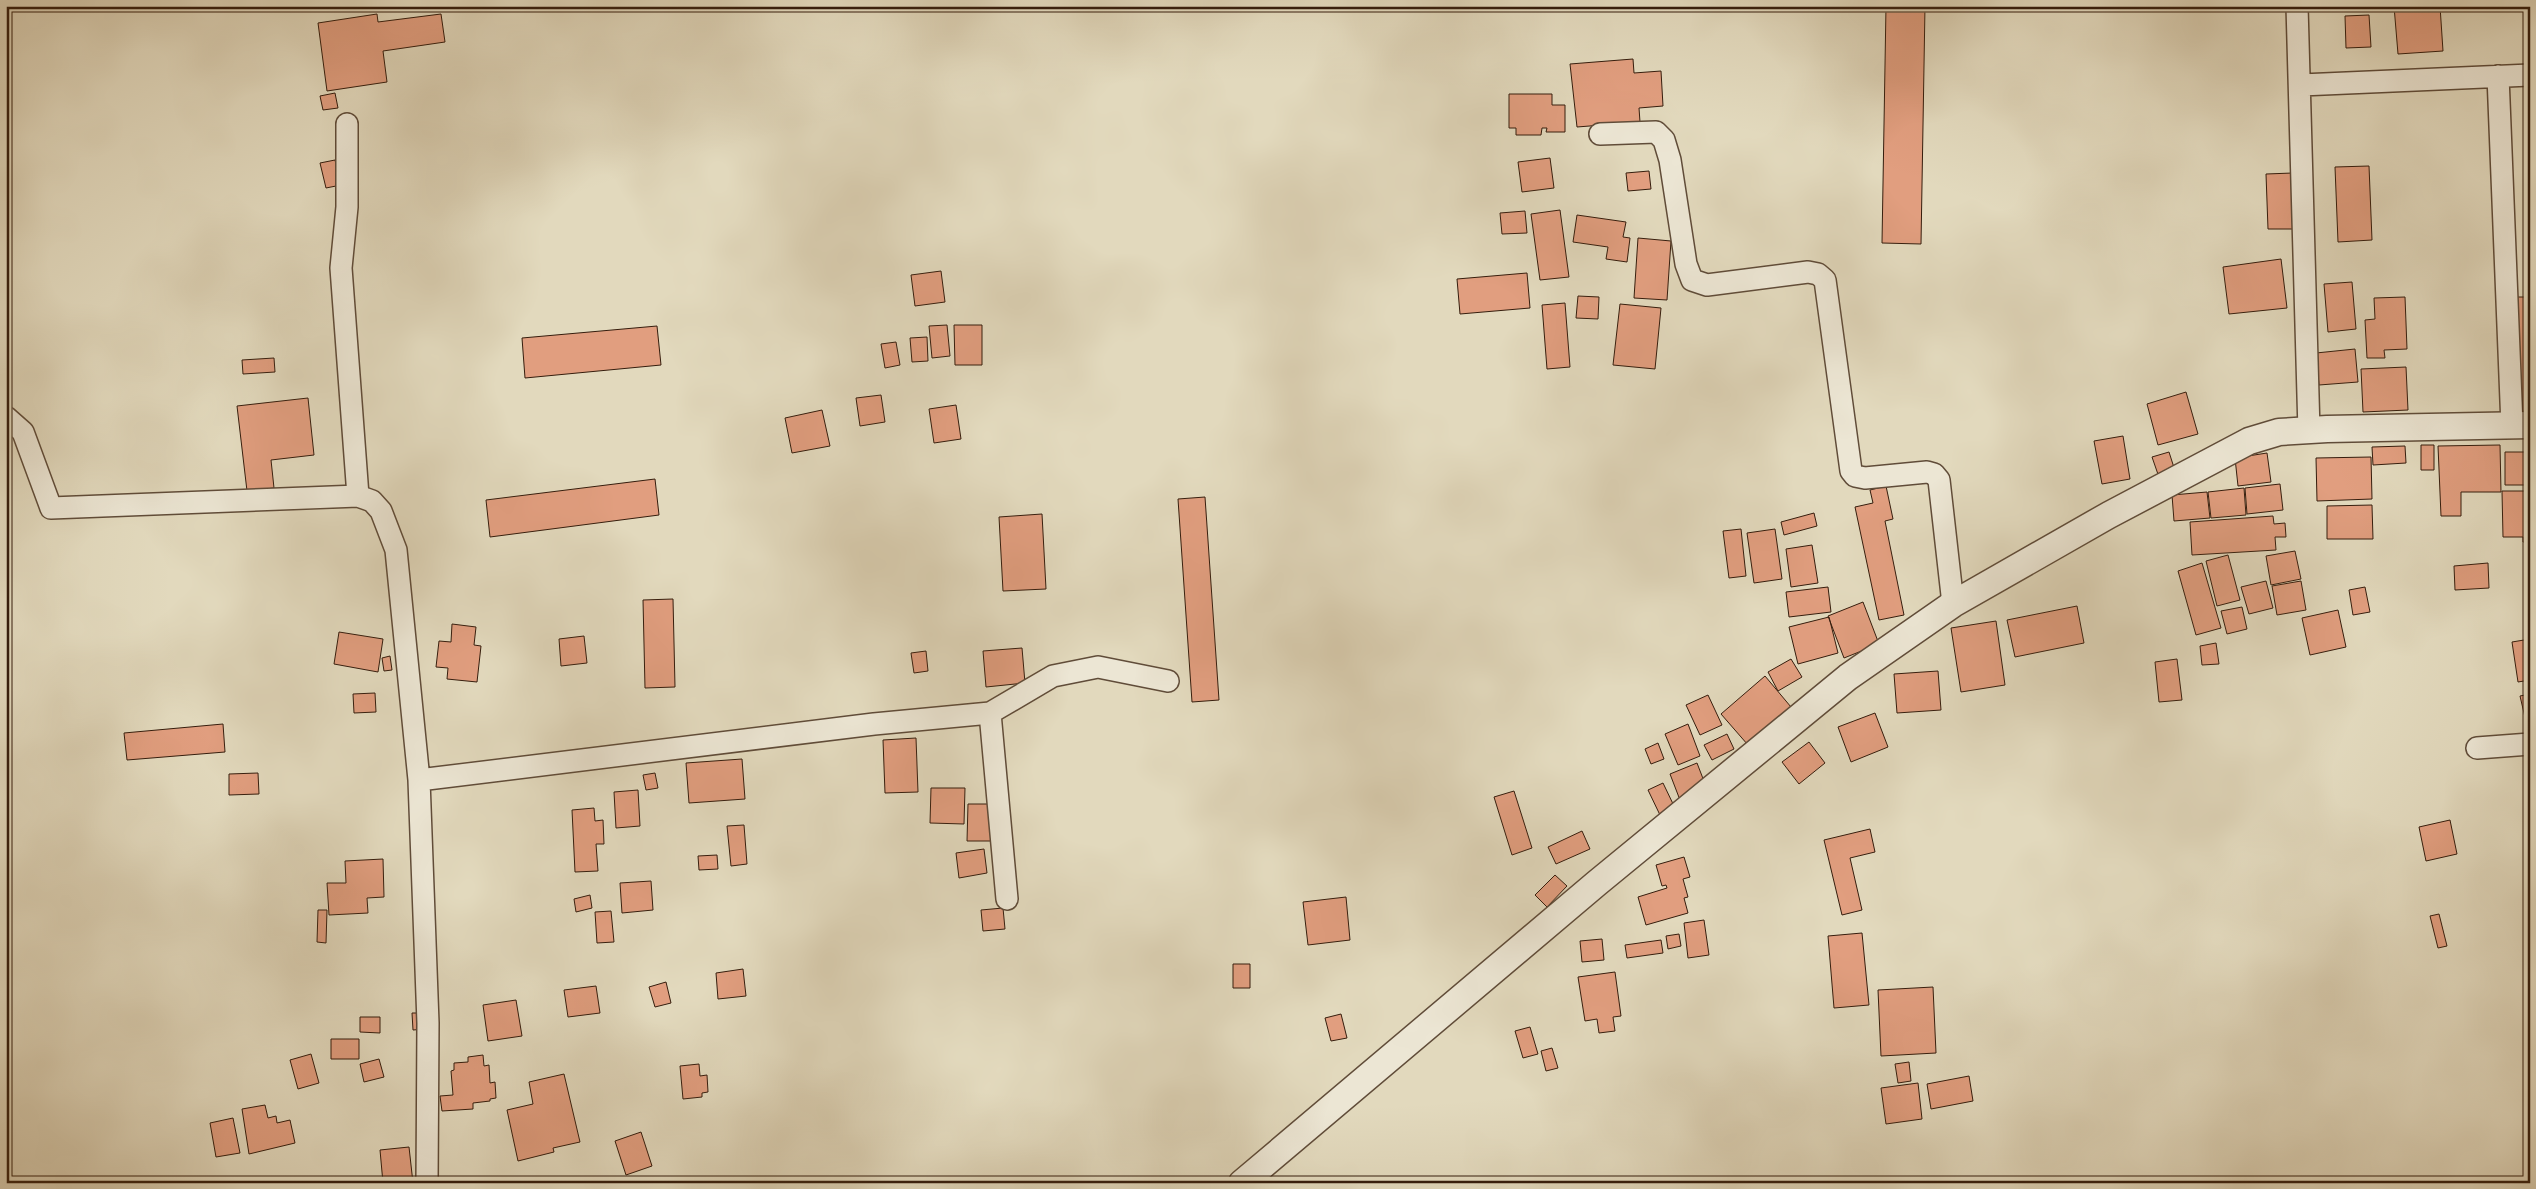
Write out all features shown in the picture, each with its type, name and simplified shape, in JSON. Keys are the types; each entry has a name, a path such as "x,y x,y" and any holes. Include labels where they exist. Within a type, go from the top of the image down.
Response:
{"street":[{"path":"2297,6 2301,85 2309,431"},
{"path":"2301,85 2530,75"},
{"path":"1242,1183 1597,883 1848,677 1953,604 2109,515 2249,441 2279,432 2521,425 2498,76"},
{"path":"347,124 347,207 341,268 358,496"},
{"path":"1600,134 1656,132 1664,140 1670,160 1686,264 1692,280 1708,285 1808,272 1818,274 1825,280 1851,471 1855,476 1864,478 1927,472 1934,474 1938,480 1953,604"},
{"path":"6,417 23,432 51,508 358,496 372,501 381,511 396,550 419,780 428,1023 427,1183"},
{"path":"419,780 874,724 990,713 1053,676 1098,667 1168,681"},
{"path":"990,713 1007,899"},
{"path":"2477,748 2530,744"}],"building":[{"path":"1886,6 1925,6 1921,244 1882,243"},
{"path":"2394,6 2440,6 2443,51 2398,54"},
{"path":"377,14 378,22 441,14 445,42 383,51 387,82 327,91 318,23"},
{"path":"2369,15 2371,47 2346,48 2345,16"},
{"path":"1633,59 1634,73 1661,71 1663,106 1639,108 1640,122 1577,127 1570,64"},
{"path":"335,93 338,108 323,110 320,96"},
{"path":"1509,94 1552,94 1552,105 1565,105 1565,132 1546,132 1547,128 1542,128 1541,135 1516,135 1516,128 1509,128"},
{"path":"1550,158 1554,188 1522,192 1518,162"},
{"path":"335,160 341,185 326,188 320,163"},
{"path":"2369,166 2372,240 2338,242 2335,167"},
{"path":"1649,171 1651,189 1628,191 1626,173"},
{"path":"2293,173 2295,229 2268,229 2266,174"},
{"path":"1560,210 1569,277 1540,280 1531,214"},
{"path":"1525,211 1527,233 1502,234 1500,213"},
{"path":"1577,215 1626,222 1623,237 1630,238 1627,262 1606,259 1608,247 1573,242"},
{"path":"1638,238 1671,241 1667,300 1634,298"},
{"path":"2281,259 2287,308 2229,314 2223,267"},
{"path":"941,271 945,302 915,306 911,275"},
{"path":"1527,273 1530,308 1460,314 1457,279"},
{"path":"2352,282 2356,329 2328,332 2324,284"},
{"path":"1578,296 1599,297 1598,319 1576,318"},
{"path":"2405,297 2407,349 2384,350 2385,358 2367,358 2365,320 2375,319 2374,298"},
{"path":"2515,297 2530,297 2530,415 2520,415"},
{"path":"1565,303 1570,367 1547,369 1542,305"},
{"path":"1620,304 1661,308 1655,369 1613,365"},
{"path":"947,325 950,356 932,358 929,326"},
{"path":"954,325 982,325 982,365 955,365"},
{"path":"657,326 661,365 525,378 522,338"},
{"path":"927,337 928,361 912,362 910,338"},
{"path":"896,342 900,365 885,368 881,344"},
{"path":"2355,349 2358,382 2319,385 2316,353"},
{"path":"274,358 275,372 243,374 242,360"},
{"path":"2406,367 2408,410 2363,412 2361,369"},
{"path":"2186,392 2198,434 2158,445 2147,404"},
{"path":"881,395 885,422 860,426 856,398"},
{"path":"308,398 314,455 271,460 274,488 247,491 237,406"},
{"path":"956,405 961,439 934,443 929,409"},
{"path":"822,410 830,446 792,453 785,418"},
{"path":"2123,436 2130,479 2102,484 2094,441"},
{"path":"2421,445 2434,445 2434,470 2421,470"},
{"path":"2500,445 2501,492 2461,492 2461,516 2441,516 2438,446"},
{"path":"2405,446 2406,463 2373,465 2372,447"},
{"path":"2169,452 2177,477 2161,483 2152,457"},
{"path":"2505,452 2530,452 2530,485 2505,485"},
{"path":"2267,453 2271,482 2238,486 2235,458"},
{"path":"2371,457 2372,499 2317,501 2316,458"},
{"path":"655,479 659,515 490,537 486,500"},
{"path":"2280,484 2283,510 2247,514 2245,488"},
{"path":"1886,486 1893,519 1885,521 1904,615 1879,620 1855,507 1873,503 1870,490"},
{"path":"2244,488 2246,515 2211,518 2208,492"},
{"path":"2502,491 2530,491 2530,542 2523,542 2523,537 2503,537"},
{"path":"2207,492 2210,518 2174,521 2172,495"},
{"path":"1205,497 1219,700 1192,702 1178,499"},
{"path":"2372,505 2373,539 2327,539 2327,506"},
{"path":"1814,513 1817,526 1784,535 1781,522"},
{"path":"1042,514 1046,589 1003,591 999,517"},
{"path":"2273,516 2274,524 2285,523 2286,537 2275,537 2276,550 2192,555 2190,522"},
{"path":"1741,529 1746,576 1729,578 1723,531"},
{"path":"1775,529 1782,579 1754,583 1747,533"},
{"path":"1812,545 1818,583 1791,587 1786,549"},
{"path":"2295,551 2301,579 2271,585 2266,556"},
{"path":"2228,555 2240,600 2217,606 2206,561"},
{"path":"2202,563 2221,628 2196,635 2178,571"},
{"path":"2488,563 2489,588 2455,590 2454,566"},
{"path":"2266,581 2273,608 2249,614 2241,587"},
{"path":"2301,581 2306,610 2277,615 2272,586"},
{"path":"1828,587 1831,612 1789,617 1786,592"},
{"path":"2365,587 2370,612 2353,615 2349,590"},
{"path":"673,599 675,687 645,688 643,600"},
{"path":"1863,602 1879,644 1844,658 1828,616"},
{"path":"2077,606 2084,643 2015,657 2007,620"},
{"path":"2242,607 2247,629 2227,634 2221,611"},
{"path":"2338,610 2346,647 2310,655 2302,618"},
{"path":"1829,617 1838,653 1798,664 1789,627"},
{"path":"1996,621 2005,685 1961,692 1951,628"},
{"path":"452,624 476,627 474,645 481,646 477,682 447,679 448,668 436,667 439,641 451,642"},
{"path":"339,632 383,639 378,672 334,664"},
{"path":"584,636 587,663 561,666 559,639"},
{"path":"2530,639 2530,680 2518,682 2512,642"},
{"path":"2216,643 2219,664 2202,665 2200,646"},
{"path":"1022,648 1025,683 986,687 983,651"},
{"path":"926,651 928,671 914,673 911,653"},
{"path":"390,656 392,670 384,671 382,658"},
{"path":"1791,659 1802,677 1778,691 1768,672"},
{"path":"2177,659 2182,700 2159,702 2155,662"},
{"path":"1938,671 1941,710 1897,713 1894,674"},
{"path":"1765,676 1791,707 1748,745 1721,714"},
{"path":"375,693 376,712 354,713 353,694"},
{"path":"2530,694 2530,739 2520,696"},
{"path":"1708,695 1722,725 1700,735 1686,705"},
{"path":"1875,713 1888,747 1851,762 1838,727"},
{"path":"223,724 225,752 127,760 124,733"},
{"path":"1688,724 1700,756 1678,765 1665,734"},
{"path":"1727,734 1734,749 1712,760 1704,745"},
{"path":"916,738 918,792 885,793 883,740"},
{"path":"1809,742 1825,763 1799,784 1782,762"},
{"path":"1658,743 1664,759 1651,764 1645,749"},
{"path":"742,759 745,799 689,803 686,763"},
{"path":"1697,763 1707,789 1680,800 1670,774"},
{"path":"258,773 259,794 229,795 229,774"},
{"path":"655,773 658,788 646,790 643,775"},
{"path":"1663,783 1675,808 1660,815 1648,790"},
{"path":"931,788 965,788 964,824 930,823"},
{"path":"638,790 640,826 616,828 614,792"},
{"path":"1514,791 1532,848 1512,855 1494,797"},
{"path":"968,804 995,804 995,841 967,841"},
{"path":"594,808 595,821 603,820 604,844 596,844 598,871 575,872 572,810"},
{"path":"2450,820 2457,854 2426,861 2419,827"},
{"path":"744,825 747,864 731,866 727,826"},
{"path":"1870,829 1875,852 1850,858 1862,910 1842,915 1824,840"},
{"path":"1582,831 1590,849 1556,864 1548,847"},
{"path":"984,849 987,873 959,878 956,853"},
{"path":"717,855 718,869 699,870 698,856"},
{"path":"1684,857 1690,877 1683,879 1688,897 1684,898 1688,913 1646,925 1638,897 1667,888 1666,885 1662,886 1656,865"},
{"path":"383,859 384,897 367,898 368,913 329,915 327,883 346,883 345,861"},
{"path":"1555,875 1567,886 1547,907 1535,895"},
{"path":"651,881 653,910 622,913 620,883"},
{"path":"590,895 592,908 576,912 574,899"},
{"path":"1346,897 1350,940 1308,945 1303,902"},
{"path":"1003,908 1005,929 983,931 981,910"},
{"path":"318,910 327,910 326,943 317,942"},
{"path":"611,911 614,942 597,943 595,912"},
{"path":"2439,914 2447,946 2438,948 2430,916"},
{"path":"1704,920 1709,955 1688,958 1684,923"},
{"path":"1862,933 1869,1005 1834,1008 1828,936"},
{"path":"1679,934 1681,946 1668,949 1666,936"},
{"path":"1602,939 1604,960 1582,962 1580,941"},
{"path":"1661,940 1663,953 1627,958 1625,945"},
{"path":"1233,964 1250,964 1250,988 1233,988"},
{"path":"743,969 746,996 718,999 716,973"},
{"path":"1615,972 1621,1016 1613,1017 1615,1031 1599,1033 1597,1019 1585,1021 1578,977"},
{"path":"666,982 671,1003 655,1007 649,987"},
{"path":"596,986 600,1013 568,1017 564,990"},
{"path":"1933,987 1936,1053 1881,1056 1878,990"},
{"path":"516,1000 522,1036 488,1041 483,1005"},
{"path":"412,1013 425,1013 426,1029 413,1030"},
{"path":"1341,1014 1347,1038 1331,1041 1325,1018"},
{"path":"360,1017 380,1017 380,1033 360,1032"},
{"path":"1530,1027 1538,1054 1523,1058 1515,1031"},
{"path":"331,1039 359,1039 359,1059 331,1059"},
{"path":"1552,1048 1558,1068 1546,1071 1541,1051"},
{"path":"311,1054 319,1083 298,1089 290,1060"},
{"path":"483,1055 484,1066 489,1065 490,1083 495,1082 496,1098 490,1099 490,1101 473,1103 473,1109 442,1111 440,1096 453,1095 451,1071 454,1070 454,1063 468,1062 468,1057"},
{"path":"379,1059 384,1077 364,1082 360,1064"},
{"path":"1909,1062 1911,1081 1898,1083 1895,1064"},
{"path":"699,1064 700,1076 707,1075 708,1092 702,1093 702,1097 683,1099 680,1066"},
{"path":"564,1074 580,1142 553,1148 554,1152 518,1161 507,1110 533,1104 529,1082"},
{"path":"1969,1076 1973,1101 1931,1109 1927,1084"},
{"path":"1918,1083 1922,1119 1886,1124 1881,1088"},
{"path":"265,1105 268,1118 276,1116 277,1123 290,1120 295,1143 249,1154 242,1109"},
{"path":"233,1118 240,1153 216,1157 210,1123"},
{"path":"641,1132 652,1166 626,1175 615,1141"},
{"path":"409,1147 413,1183 383,1183 380,1150"},
{"path":"663,1178 664,1183 648,1183"},
{"path":"230,1179 230,1183 191,1183"}]}
